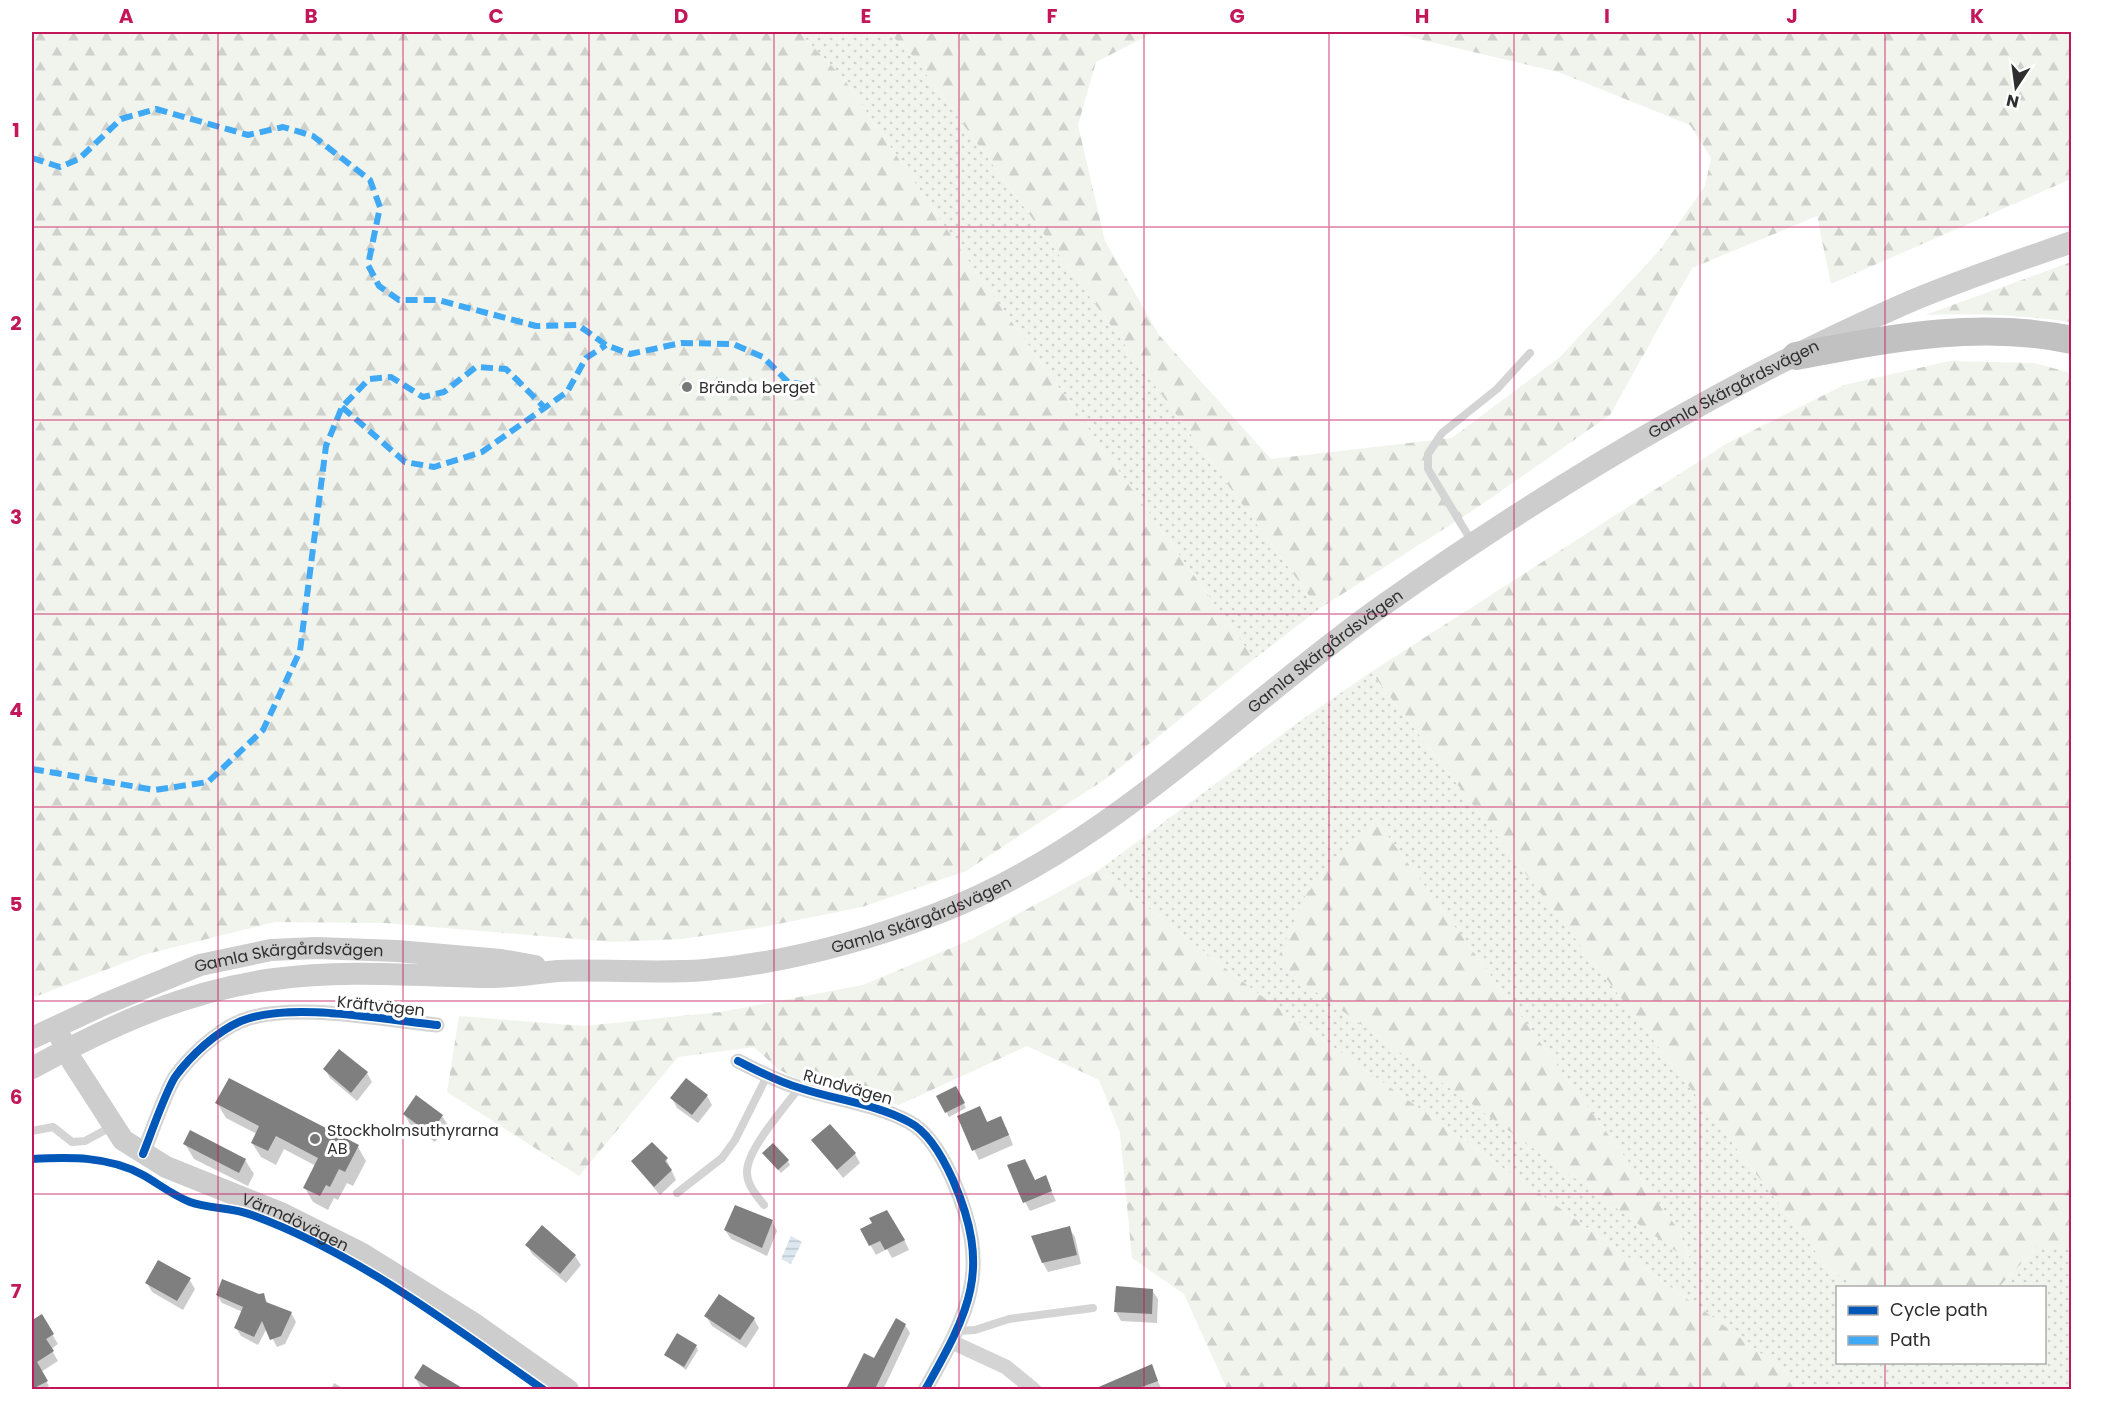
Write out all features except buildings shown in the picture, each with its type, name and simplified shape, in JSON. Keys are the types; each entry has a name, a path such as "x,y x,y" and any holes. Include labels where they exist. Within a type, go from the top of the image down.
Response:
{"highway":[{"path":"1796,356 1908,335 1953,332 2004,332 2072,340"}],"main road":[{"name":"Gamla Skärgårdsvägen","path":"32,1068 112,1026 173,1002 274,979 337,975 499,977 560,971 709,970 831,948 879,934 991,890 1078,840 1124,808 1377,609 1589,467 1687,412 1903,305 2072,242"},
{"name":"Gamla Skärgårdsvägen","path":"32,1038 105,1004 200,965 271,950 316,948 397,951 501,960 560,971"},
{"name":"Värmdövägen","path":"56,1028 112,1126 123,1140 175,1171 329,1235 394,1272 568,1389"}],"street":[{"name":"Kräftvägen","path":"143,1154 174,1079 196,1053 241,1021 267,1014 319,1013 437,1025"},
{"name":"Rundvägen","path":"738,1061 767,1076 799,1088 895,1115 913,1124 928,1139 947,1167 967,1218 974,1255 971,1290 955,1336 926,1389"},
{"path":"955,1336 1006,1367 1034,1389"}],"lane":[{"path":"1473,543 1428,469 1428,454 1442,432 1497,389 1530,352"},
{"path":"676,1193 722,1158 729,1149 767,1076"},
{"path":"764,1205 752,1188 747,1173 749,1158 799,1088"},
{"path":"32,1131 52,1127 72,1142 85,1141 112,1126"},
{"path":"955,1336 1009,1319 1092,1308"}],"green space":[{"path":"32,32 799,32 844,79 983,282 1254,659 1107,778 966,871 862,907 763,927 682,939 612,942 385,923 275,922 147,954 32,998"},
{"path":"799,32 888,32 913,56 1319,609 1254,659 983,282 844,79"},
{"path":"888,32 1155,32 1096,62 1078,125 1105,241 1159,335 1271,459 1452,438 1560,357 1659,251 1705,186 1711,158 1690,125 1558,72 1389,32 2071,32 2071,179 1831,284 1817,216 1692,268 1610,415 1481,505 1319,609 913,56"},
{"path":"2071,262 2071,322 1998,315 1925,315"},
{"path":"1950,361 2034,363 2071,373 2071,1247 2037,1247 2000,1286 1854,1286 1829,1269 1371,672 1726,444 1844,385"},
{"path":"1371,672 1829,1269 1854,1286 1836,1286 1836,1364 2046,1364 2046,1286 2000,1286 2037,1247 2070,1247 2071,1389 1808,1389 1714,1318 1256,992 1099,870 1303,719","holes":["1376,820 1678,1229 1691,1261 1276,963"]},
{"path":"1376,820 1678,1229 1691,1262 1276,963 1306,894"},
{"path":"1099,870 1256,992 1714,1318 1808,1389 1227,1389 1184,1294 1132,1258 1120,1133 1099,1080 1027,1046 899,1105 802,1082 778,1069 754,1047 678,1057 579,1176 447,1092 459,1016 584,1026 720,1012 863,985 970,940"}],"shaded area":[{"path":"791,1236 802,1242 791,1264 781,1259"}],"marked path":[{"path":"32,158 60,167 79,159 121,119 156,109 248,135 283,127 313,136 370,180 380,207 368,265 379,286 399,300 438,300 536,326 578,325 606,345 630,354 681,343 733,344 763,357 788,382 807,385"},
{"path":"342,407 405,462 434,467 482,452 567,392 586,358 606,345"},
{"path":"32,769 155,790 208,782 263,730 300,651 326,446 342,407 369,379 391,377 423,397 444,392 476,367 506,369 545,408"}],"cycle path":[{"path":"143,1154 175,1077 205,1045 222,1031 241,1021 285,1012 311,1012 437,1025"},
{"path":"738,1061 792,1086 870,1106 909,1122 923,1132 940,1155 953,1180 965,1212 973,1265 971,1289 964,1312 925,1390"},
{"path":"32,1159 74,1158 117,1164 143,1175 190,1202 244,1212 291,1231 367,1270 439,1316 544,1390"}],"place":[{"name":"Brända berget","path":"687,387"},
{"name":"Stockholmsuthyrarna AB","path":"315,1139"}]}
